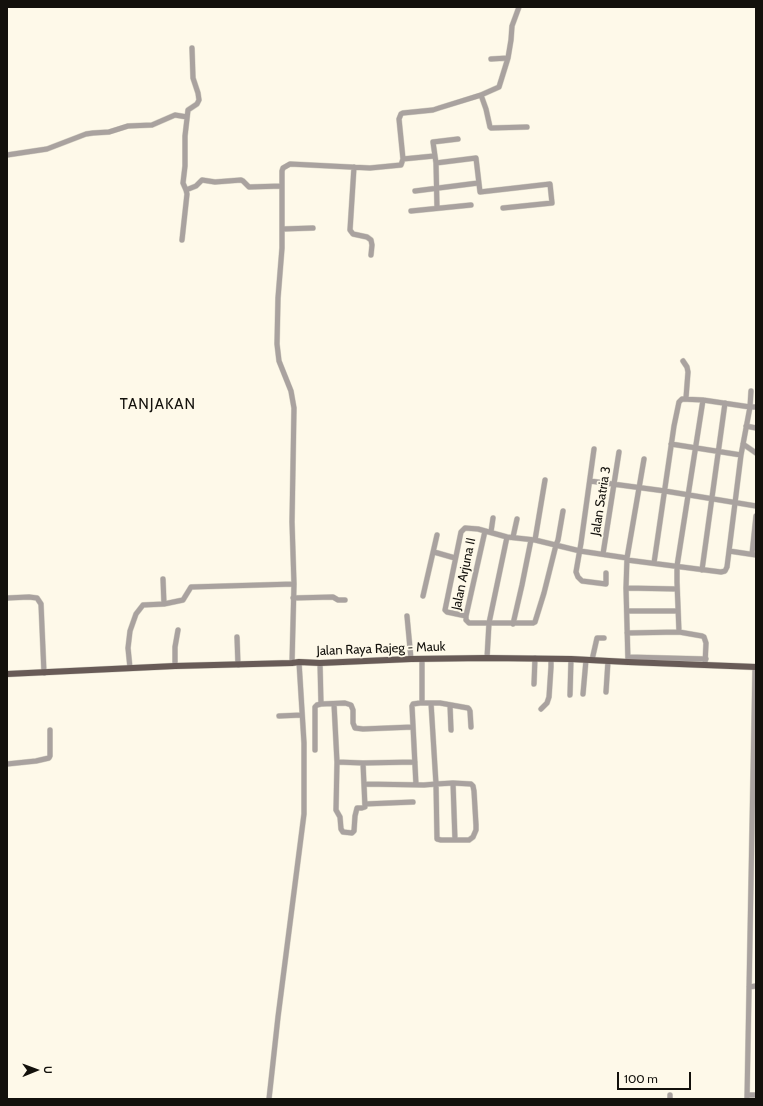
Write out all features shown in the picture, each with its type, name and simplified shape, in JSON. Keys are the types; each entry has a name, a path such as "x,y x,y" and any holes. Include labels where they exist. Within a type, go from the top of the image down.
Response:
{"main road":[{"name":"Jalan Raya Rajeg - Mauk","path":"7,674 175,666 292,664 299,662 320,663 422,658 535,658 608,661 628,660 706,662 755,667"}],"street":[{"path":"292,664 294,584 292,522 294,408 291,391 279,361 276,344 282,229 283,168 290,164 370,168 399,166 403,159 399,119 400,114 433,110 481,95 499,86 508,58 512,26 519,7"},
{"path":"182,240 186,200 186,190 183,183 187,117 188,110 197,104 199,100 194,78 192,48"},
{"path":"491,59 508,58"},
{"path":"481,95 491,128 527,127"},
{"path":"7,155 47,149 86,134 117,130 128,126 152,125 175,115 187,117"},
{"path":"437,208 436,163 433,142 458,139"},
{"path":"403,159 434,156"},
{"path":"436,163 476,158 480,192 550,184 552,203 502,208"},
{"path":"354,167 350,230 353,234 367,236 371,240 371,255"},
{"path":"186,190 196,186 202,180 215,182 241,180 244,181 249,187 282,186"},
{"path":"415,190 478,183"},
{"path":"411,212 471,205"},
{"path":"282,229 313,228"},
{"path":"683,361 688,372 686,398"},
{"path":"563,511 560,535 556,546 535,622 530,624 513,624 469,622 466,619 445,610 461,532 465,528 488,531 507,537 533,540 556,546 580,551 627,559 720,572 726,570 741,455 750,407 751,391"},
{"path":"654,563 671,444 679,402 686,398 756,407"},
{"path":"679,632 677,566 703,400"},
{"path":"702,570 725,403"},
{"path":"746,426 756,428"},
{"path":"671,444 741,455"},
{"path":"743,444 756,453"},
{"path":"594,449 576,572 577,576 584,581 606,584 606,573"},
{"name":"Jalan Satria 3","path":"603,554 619,452"},
{"path":"628,660 626,588 627,559 644,459"},
{"path":"513,624 533,540 545,480"},
{"path":"590,481 756,506"},
{"path":"729,551 754,555 756,516"},
{"name":"Jalan Arjuna II","path":"466,619 488,531 493,518"},
{"path":"513,538 517,519"},
{"path":"423,596 437,535"},
{"path":"487,658 489,623 507,537"},
{"path":"434,552 455,558"},
{"path":"163,579 164,604"},
{"path":"130,668 128,641 130,631 136,614 143,605 164,604 183,600 192,587 294,584"},
{"path":"626,588 677,588"},
{"path":"7,598 29,596 37,598 41,604 44,673"},
{"path":"293,598 333,597 338,600 345,600"},
{"path":"627,611 678,611"},
{"path":"408,616 411,659"},
{"path":"175,666 175,647 178,630"},
{"path":"627,633 679,632 702,636 704,637 706,643 706,662"},
{"path":"237,637 238,665"},
{"path":"583,694 589,660 597,638 604,638"},
{"path":"422,658 422,703"},
{"path":"534,684 535,658"},
{"path":"541,709 547,703 551,659"},
{"path":"570,695 571,659"},
{"path":"606,692 608,661"},
{"path":"269,1099 304,814 304,743 299,662"},
{"path":"320,663 322,704"},
{"path":"755,667 755,760 747,1097 756,1095"},
{"path":"315,750 315,707 317,705 345,703 351,705 356,729 413,727"},
{"path":"416,785 413,704 422,703 464,707 469,709 471,727"},
{"path":"334,704 337,762 336,810 340,817 341,829 343,832 353,832 357,808 364,808 363,763"},
{"path":"364,784 416,785 436,784 453,783 468,783 472,784 476,825 474,835 469,840 437,839 436,784 431,704"},
{"path":"450,705 451,730"},
{"path":"279,716 302,715"},
{"path":"7,764 48,758 50,756 50,730"},
{"path":"337,762 415,762"},
{"path":"453,783 455,840"},
{"path":"365,804 413,802"},
{"path":"749,986 756,986"}],"district":[{"name":"TANJAKAN","path":"158,405"}]}
